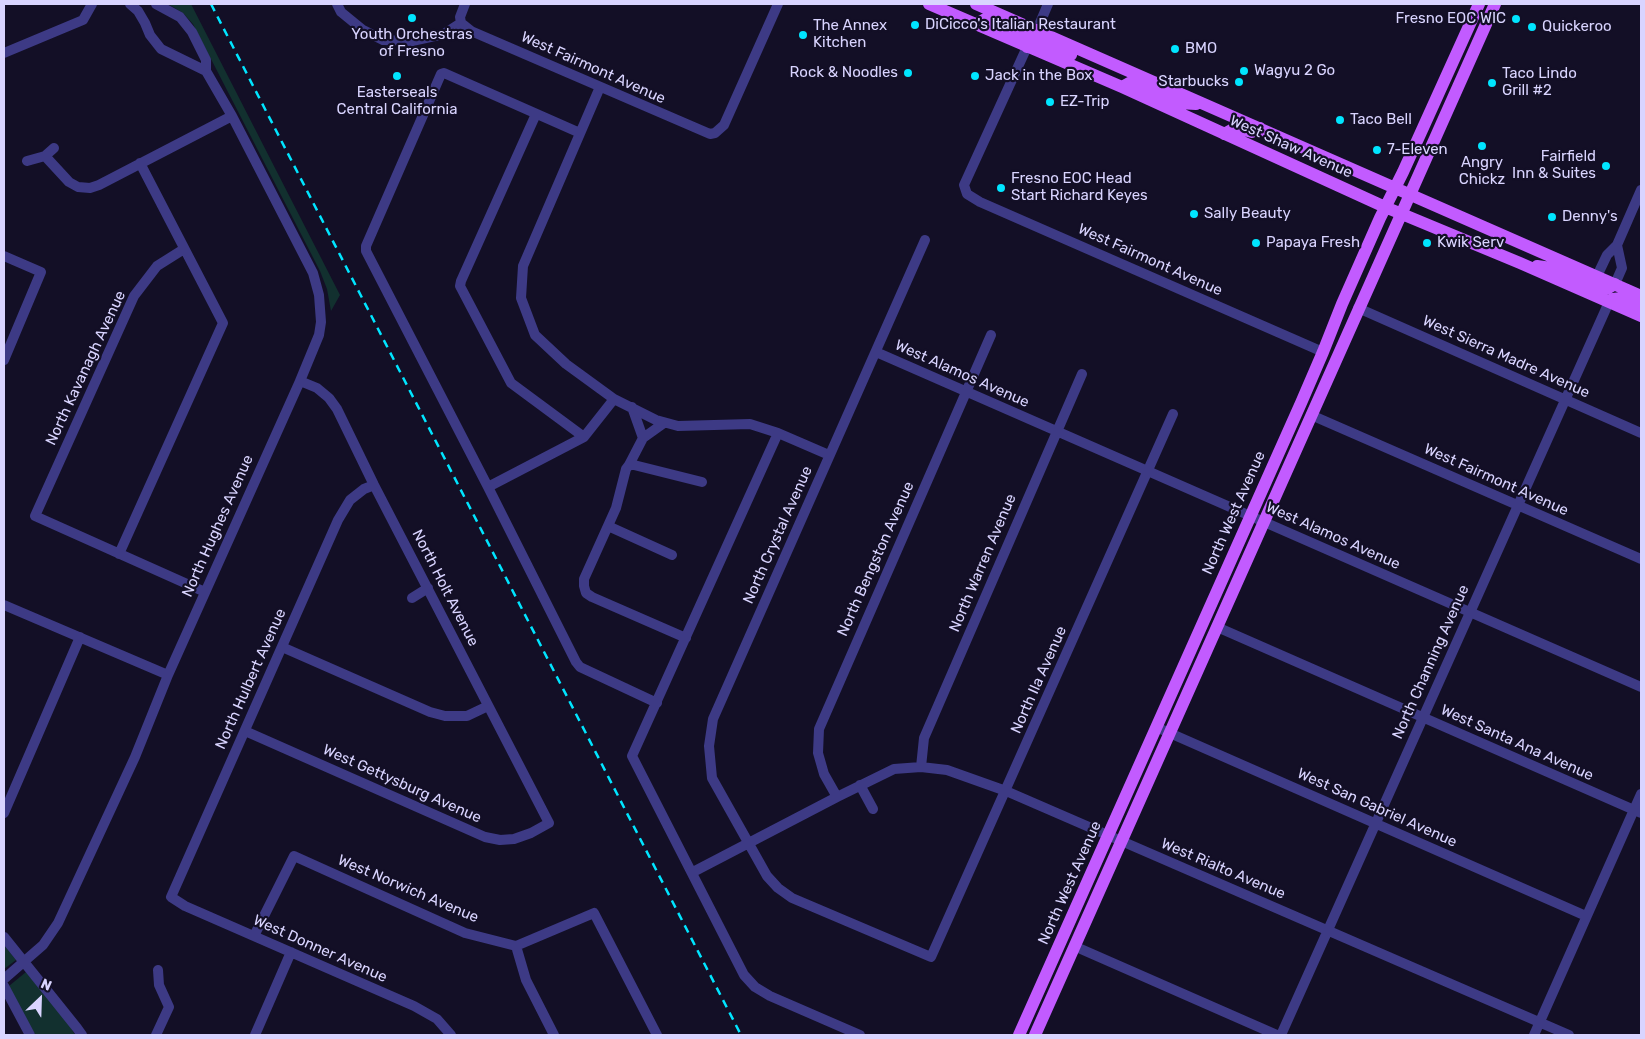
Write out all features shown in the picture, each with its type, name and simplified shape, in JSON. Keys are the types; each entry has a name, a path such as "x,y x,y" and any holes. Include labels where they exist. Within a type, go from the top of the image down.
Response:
{"main road":[{"name":"West Shaw Avenue","path":"929,4 1122,87 1385,207 1641,316"},
{"name":"West Shaw Avenue","path":"976,4 1641,296"},
{"name":"North West Avenue","path":"1020,1035 1251,516 1385,207 1479,4"},
{"path":"1472,56 1469,48 1470,43 1487,4"},
{"name":"North West Avenue","path":"1035,1035 1495,4"},
{"path":"976,24 987,18 1025,34 1033,33 1037,30"},
{"path":"1027,47 1038,41 1089,63 1101,59"},
{"path":"1122,87 1131,82 1178,103 1206,104"},
{"path":"1224,134 1235,128 1252,132 1260,128"},
{"path":"1520,263 1558,269 1606,289 1616,284"},
{"path":"1609,302 1613,299 1621,298 1641,306"},
{"path":"1300,440 1301,423 1326,365 1326,357 1323,352"}],"street":[{"path":"4,53 83,20 92,4"},
{"path":"137,6 150,36 161,48 206,71 206,60 188,25 171,11 156,4"},
{"path":"337,4 341,12 362,30 383,40 412,41 444,34 461,23 460,17 465,4"},
{"name":"West Fairmont Avenue","path":"461,23 470,31 705,133 715,134 724,125 778,4"},
{"path":"1037,30 1048,4"},
{"name":"West Fairmont Avenue","path":"1027,47 964,185 966,194 980,202 1323,352"},
{"name":"North Hughes Avenue","path":"4,979 43,945 58,923 135,757 168,675 300,381 318,335 321,309 317,284 232,116 206,71"},
{"path":"580,133 444,73 441,74 366,246 366,252 576,662 580,667 657,703"},
{"path":"600,87 523,266 521,298 535,334 566,364 614,399 644,415 678,426 750,424 778,433 829,455"},
{"path":"536,114 460,286 511,383 584,436"},
{"path":"45,156 69,182 78,187 90,188 232,116"},
{"path":"27,161 45,156 54,148"},
{"path":"140,163 224,323 119,554 205,592"},
{"path":"1597,276 1606,255 1617,245 1641,190"},
{"name":"North Crystal Avenue","path":"750,844 712,778 709,746 713,719 925,240"},
{"path":"1616,284 1622,268 1617,245"},
{"name":"North Kavanagh Avenue","path":"119,554 35,516 134,296 157,266 184,249"},
{"path":"4,256 41,272 4,360"},
{"name":"North Channing Avenue","path":"1281,1035 1609,302"},
{"name":"West Sierra Madre Avenue","path":"1358,308 1641,433"},
{"name":"North Bengston Avenue","path":"837,797 824,774 818,753 818,729 991,335"},
{"name":"West Alamos Avenue","path":"876,352 1641,687"},
{"name":"North Warren Avenue","path":"921,767 924,738 1082,374"},
{"name":"North Holt Avenue","path":"300,381 317,388 337,409 549,823"},
{"path":"488,487 584,436 614,399"},
{"path":"632,407 643,438"},
{"name":"North Ila Avenue","path":"750,844 767,876 778,888 792,898 932,957 1173,414"},
{"name":"West Fairmont Avenue","path":"1311,415 1641,559"},
{"path":"664,423 643,438 626,469 616,508 584,579 584,586 586,592 592,598 686,638"},
{"path":"778,433 632,756 744,975 755,987 770,996 860,1035"},
{"path":"629,466 634,464 702,482"},
{"name":"North Hulbert Avenue","path":"171,898 342,513 357,494 364,488 374,484"},
{"path":"608,526 672,555"},
{"path":"412,598 428,588"},
{"path":"4,605 168,675"},
{"name":"West Santa Ana Avenue","path":"1217,627 1638,812"},
{"path":"4,813 80,637"},
{"path":"282,647 430,712 445,716 467,716 488,706"},
{"name":"West San Gabriel Avenue","path":"1156,727 1586,916"},
{"name":"West Gettysburg Avenue","path":"245,731 485,837 500,840 514,839 531,833 549,823"},
{"name":"West Rialto Avenue","path":"692,872 894,769 921,767 947,770 1006,791 1568,1035"},
{"path":"860,785 873,809"},
{"path":"1534,1035 1586,916 1638,812 1641,794"},
{"name":"West Norwich Avenue","path":"254,936 294,856 465,933 516,946"},
{"name":"West Donner Avenue","path":"171,898 185,906 422,1010 437,1019 451,1035"},
{"path":"554,1035 526,980 516,946 594,913 657,1035"},
{"path":"4,937 82,1035"},
{"path":"1074,946 1277,1035"},
{"path":"255,1035 291,952"},
{"path":"156,1035 168,1007 159,985 158,970"},
{"path":"4,986 30,1035"}],"green space":[{"path":"168,4 191,4 340,295 331,311 327,289 320,271 193,24 183,13"},
{"path":"4,945 16,960 4,969"},
{"path":"26,972 70,1026 75,1035 36,1035 29,1026 9,986"}],"railway":[{"path":"211,4 741,1035"}],"place":[{"name":"Youth Orchestras of Fresno","path":"412,18"},
{"name":"Fresno EOC WIC","path":"1516,19"},
{"name":"DiCicco's Italian Restaurant","path":"915,25"},
{"name":"Quickeroo","path":"1532,27"},
{"name":"The Annex Kitchen","path":"803,35"},
{"name":"BMO","path":"1175,49"},
{"name":"Wagyu 2 Go","path":"1244,71"},
{"name":"Rock & Noodles","path":"908,73"},
{"name":"Easterseals Central California","path":"397,76"},
{"name":"Jack in the Box","path":"975,76"},
{"name":"Starbucks","path":"1239,82"},
{"name":"Taco Lindo Grill #2","path":"1492,83"},
{"name":"EZ-Trip","path":"1050,102"},
{"name":"Taco Bell","path":"1340,120"},
{"name":"Angry Chickz","path":"1482,146"},
{"name":"7-Eleven","path":"1377,150"},
{"name":"Fairfield Inn & Suites","path":"1606,166"},
{"name":"Fresno EOC Head Start Richard Keyes","path":"1001,188"},
{"name":"Sally Beauty","path":"1194,214"},
{"name":"Denny's","path":"1552,217"},
{"name":"Papaya Fresh","path":"1256,243"},
{"name":"Kwik Serv","path":"1427,243"}]}
